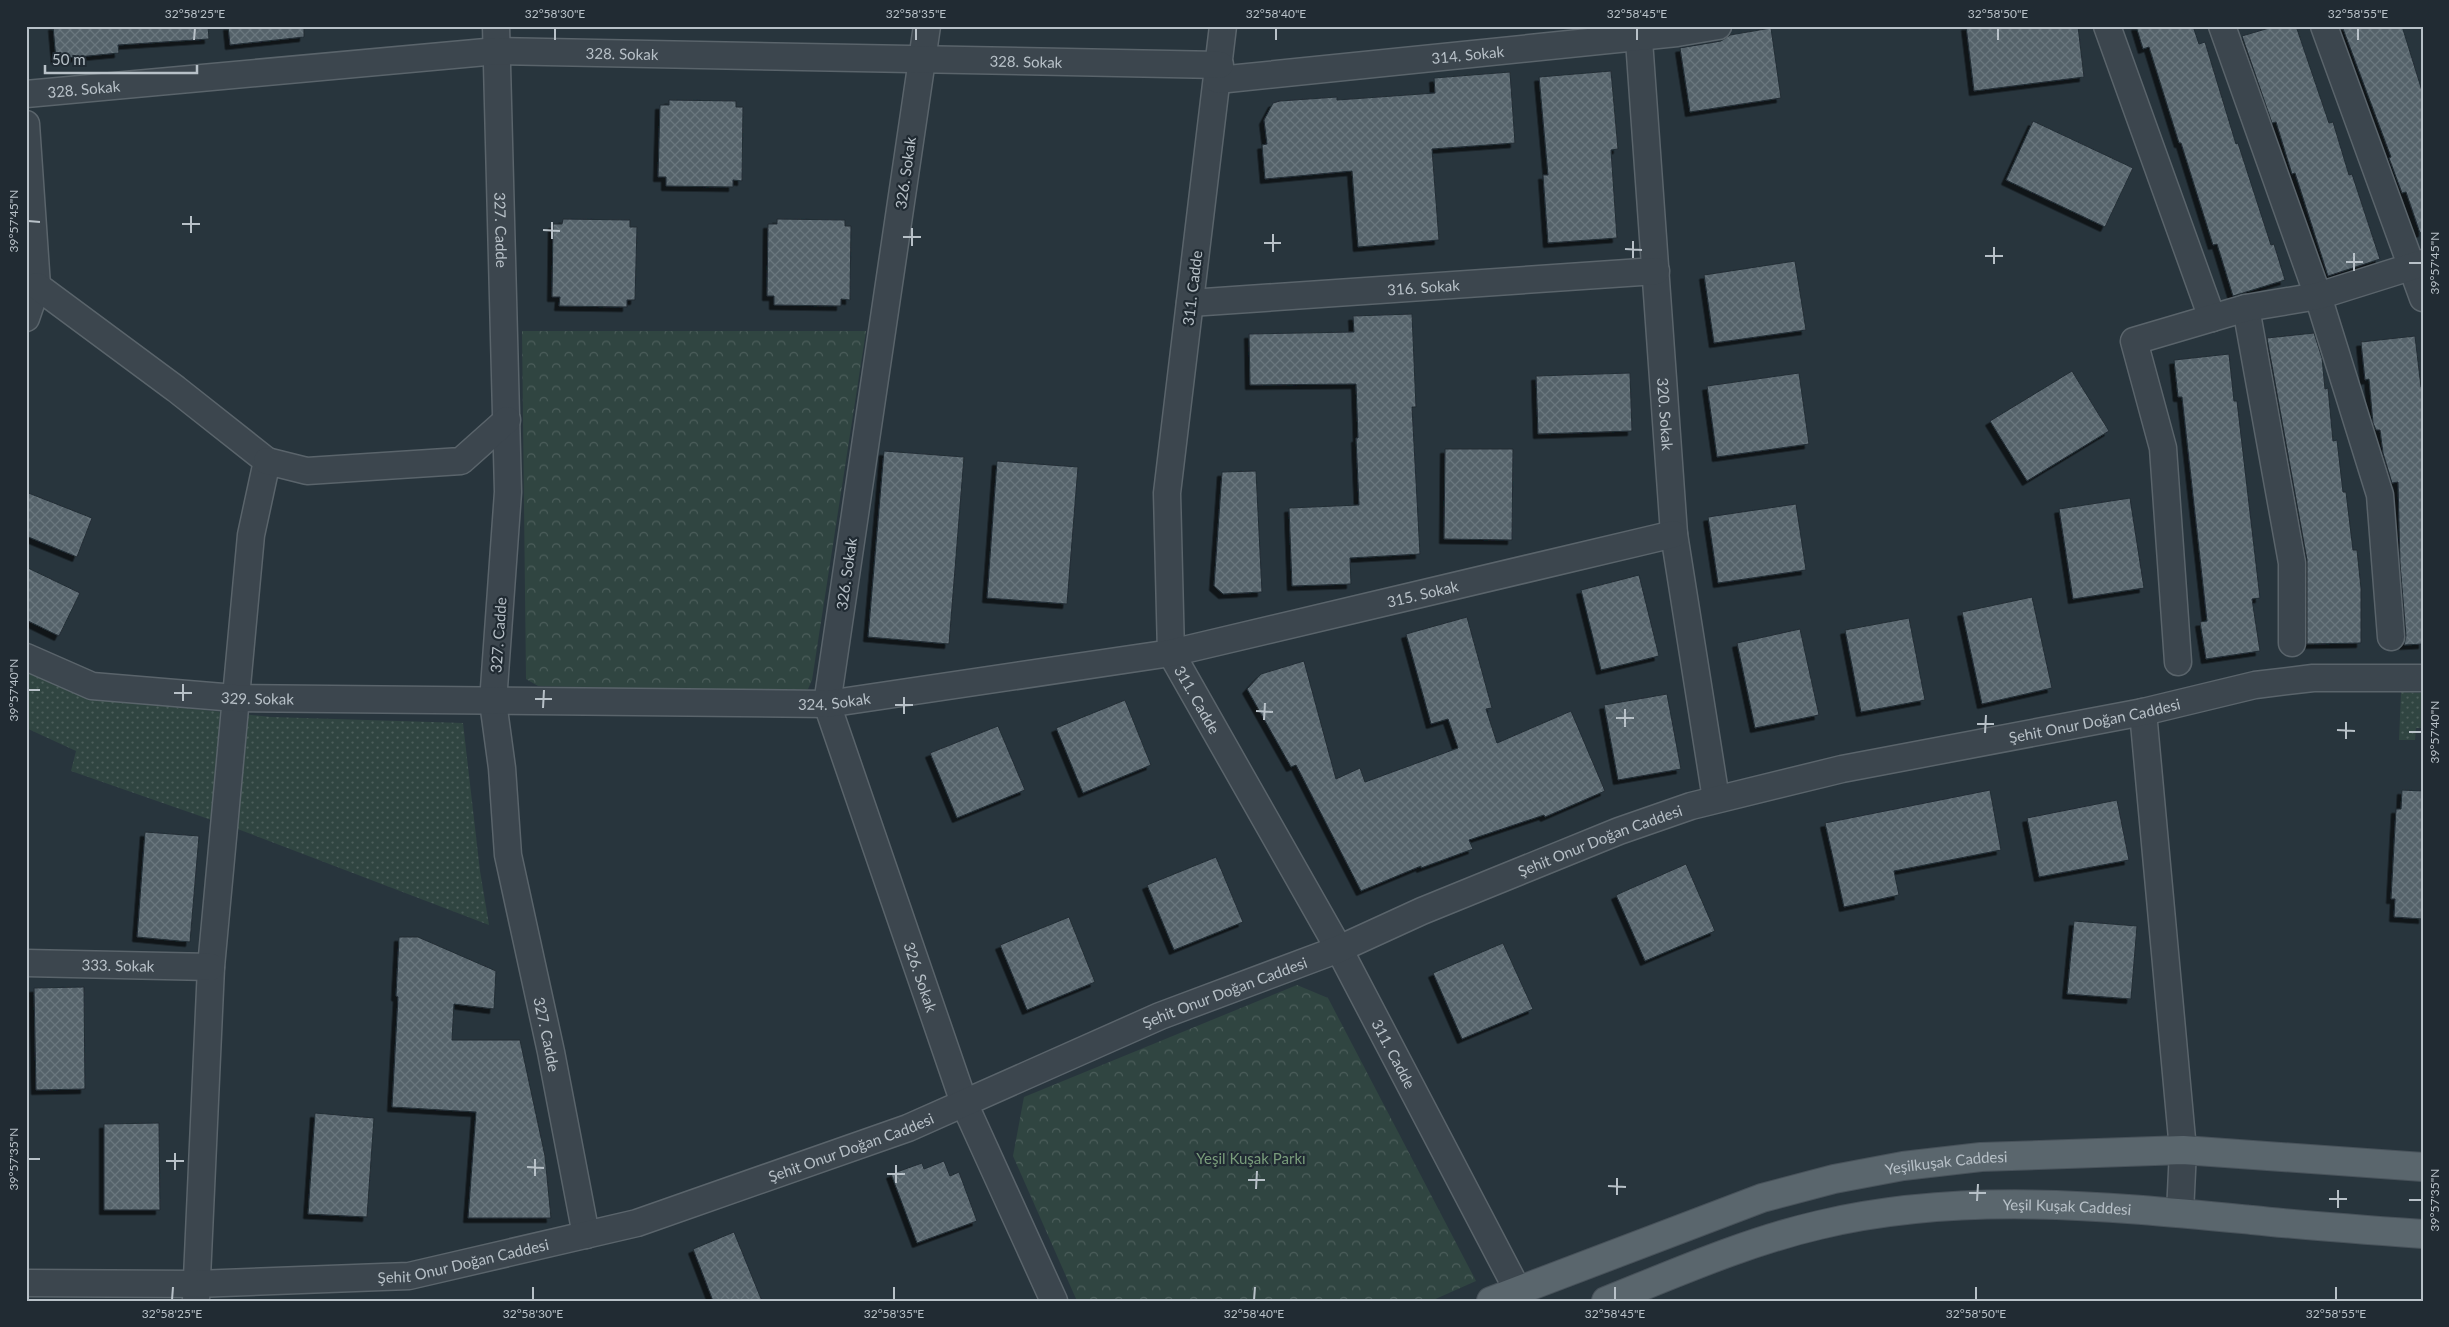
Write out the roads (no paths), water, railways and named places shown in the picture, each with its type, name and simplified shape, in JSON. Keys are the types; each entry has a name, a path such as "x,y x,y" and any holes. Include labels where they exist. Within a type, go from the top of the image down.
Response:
{"main road":[{"name":"Yeşilkuşak Caddesi","path":"1491,1301 1518,1295 1762,1198 1834,1179 1903,1166 1981,1157 2183,1150 2423,1167"},
{"name":"Yeşil Kuşak Caddesi","path":"1606,1301 1731,1252 1819,1225 1859,1217 1977,1204 2121,1208 2423,1234"}],"street":[{"name":"326. Sokak","path":"927,26 827,704 964,1103 1054,1301"},
{"name":"311. Cadde","path":"1223,26 1219,72 1167,493 1171,653 1339,949 1518,1295"},
{"name":"314. Sokak","path":"1219,72 1639,31 1715,26"},
{"path":"2107,26 2212,318"},
{"path":"2222,26 2318,296 2380,495 2391,637"},
{"path":"2324,26 2418,265 2423,298"},
{"name":"320. Sokak","path":"1639,31 1674,534 1716,799"},
{"name":"328. Sokak","path":"26,94 497,39 922,60 1219,72"},
{"name":"327. Cadde","path":"497,39 508,492 493,702 502,768 508,855 551,1052 586,1235"},
{"path":"26,124 37,286 26,318"},
{"path":"2178,662 2163,448 2134,341 2246,308 2318,296 2418,265"},
{"name":"316. Sokak","path":"1190,303 1656,271"},
{"path":"37,286 176,389 267,461 307,471 461,461 507,420"},
{"path":"2246,308 2292,563 2292,643"},
{"path":"196,1292 211,967 251,535 267,461"},
{"name":"315. Sokak","path":"1171,653 1674,534"},
{"name":"324. Sokak","path":"493,702 827,704 1171,653"},
{"name":"329. Sokak","path":"26,656 92,686 235,698 493,702"},
{"name":"Şehit Onur Doğan Caddesi","path":"26,1283 196,1292 409,1276 637,1223 908,1128 1160,1016 1339,949 1422,911 1618,831 1716,799 1870,764 2143,712 2255,685 2313,678 2423,678"},
{"path":"2143,712 2183,1150 2180,1213"},
{"name":"333. Sokak","path":"26,963 211,967"}],"park label":[{"name":"Yeşil Kuşak Parkı","path":"1251,1158"}]}
